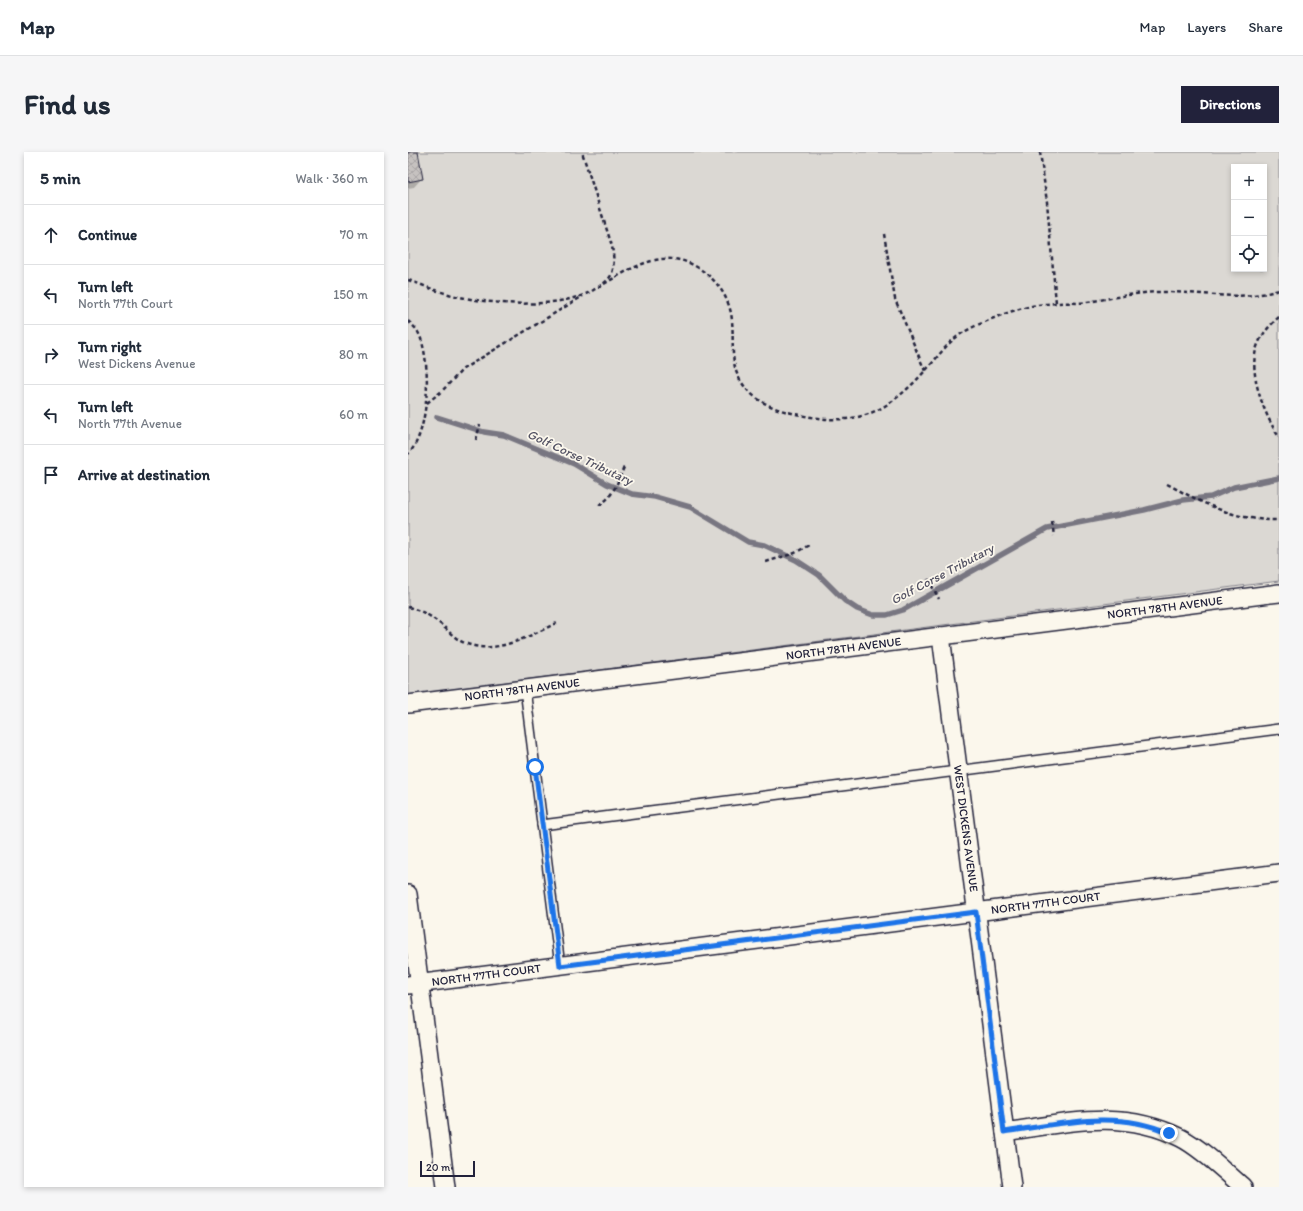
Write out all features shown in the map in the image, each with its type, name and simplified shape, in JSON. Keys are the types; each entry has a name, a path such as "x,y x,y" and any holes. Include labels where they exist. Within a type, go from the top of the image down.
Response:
{"street":[{"name":"NORTH 78TH AVENUE","path":"408,704 1279,593"},
{"name":"WEST DICKENS AVENUE","path":"941,636 1012,1187"},
{"name":"NORTH 77TH COURT","path":"414,985 1279,873"},
{"path":"408,894 414,985 446,1187"},
{"path":"1004,1132 1092,1120 1124,1120 1150,1126 1182,1138 1243,1187"}],"lane":[{"path":"525,689 560,966"},
{"path":"542,825 1279,729"}],"path":[{"path":"582,152 612,246 614,260 612,274 604,284"},
{"path":"1040,152 1047,202 1056,303"},
{"path":"884,234 895,299 925,371"},
{"path":"427,402 442,390 463,368 635,266 648,261 663,258 677,259 697,266 715,281 725,296 731,311 733,330 733,360 738,378 748,391 761,402 787,412 832,421 854,419 873,413 892,403 908,389 956,337 972,327 1023,307 1056,303 1085,303 1139,292 1252,296 1279,290"},
{"path":"408,280 446,294 502,303 525,304 566,300 586,294"},
{"path":"1279,317 1268,327 1260,340 1256,350 1254,365 1262,402 1279,438"},
{"path":"408,321 418,331 423,348 426,364 427,402 421,429 408,454"},
{"path":"476,440 480,425"},
{"path":"599,505 608,500 625,465"},
{"path":"1168,484 1203,504 1224,513 1240,517 1279,520"},
{"path":"1052,522 1054,536"},
{"path":"766,562 795,553 809,545"},
{"path":"928,579 939,599"},
{"path":"408,607 423,612 458,640 477,648 496,647 524,638 559,622"}],"shaded area":[{"path":"408,152 1279,152 1279,581 408,695"}],"building":[{"path":"408,152 418,152 423,179 408,182"}],"waterway":[{"name":"Golf Corse Tributary","path":"437,417 484,432 504,435 574,464 607,484 632,494 655,497 690,507 748,542 764,545 796,560 819,575 845,601 857,609 873,615 887,615 903,610 1047,529 1144,510 1183,500 1211,497 1234,487 1279,478"}],"route":[{"path":"535,767 560,966 976,912 1004,1132 1092,1120 1124,1120 1156,1127 1169,1133"}]}
